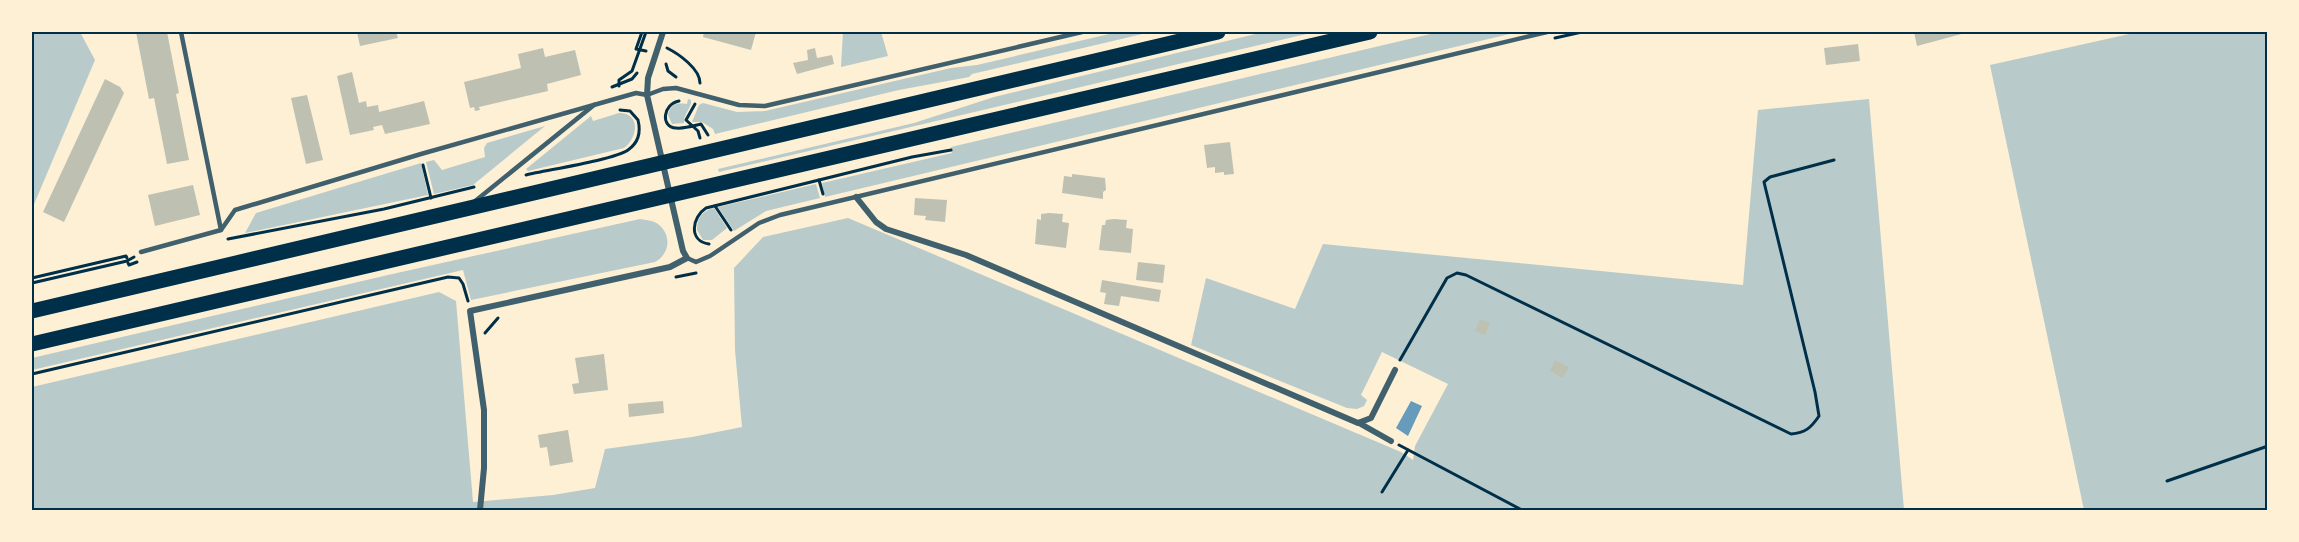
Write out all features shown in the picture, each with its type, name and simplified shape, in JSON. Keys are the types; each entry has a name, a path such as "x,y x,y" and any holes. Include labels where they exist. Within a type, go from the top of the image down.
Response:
{"main road":[{"path":"32,311 1218,32"},
{"path":"32,344 1370,32"}],"street":[{"path":"480,510 484,410 470,311 670,267 687,258 682,251 647,94 648,78 663,32"},
{"path":"856,197 876,222 886,229 966,255 1358,423 1391,441"},
{"path":"1358,423 1371,418 1395,370"}],"lane":[{"path":"181,32 221,230"},
{"path":"141,252 221,230 235,210 636,93 647,94 676,88 739,105 765,106 1082,32"},
{"path":"687,258 696,262 702,260 759,223 780,215 1547,32"},
{"path":"464,210 596,104"}],"path":[{"path":"619,85 619,80 632,71 644,32"},
{"path":"666,48 675,52 699,74 700,82"},
{"path":"640,50 646,51"},
{"path":"666,58 668,71 680,79"},
{"path":"693,81 707,85"},
{"path":"674,129 667,122 666,111 674,102 683,101"},
{"path":"696,102 686,120 698,131 700,138"},
{"path":"523,171 526,175 624,152 634,144 639,136 639,126 635,116 624,109 614,112"},
{"path":"669,129 701,124 708,135"},
{"path":"712,243 700,242 696,238 693,227 701,211 715,204 912,157 951,150"},
{"path":"1400,360 1447,278 1457,273 1466,275 1791,434 1801,433 1811,428 1819,416 1764,182 1770,177 1834,160"},
{"path":"423,163 431,198"},
{"path":"819,180 826,204"},
{"path":"226,239 431,198 472,188 478,184"},
{"path":"715,204 732,232"},
{"path":"32,281 127,261 141,252"},
{"path":"32,281 126,256 127,258"},
{"path":"128,263 140,262"},
{"path":"32,374 448,277 459,278 463,284 470,311"},
{"path":"1391,441 1522,510"},
{"path":"2167,481 2268,446"},
{"path":"1382,492 1408,450"}],"shaded area":[{"path":"32,32 80,32 95,60 32,209"},
{"path":"843,32 881,32 888,56 841,67"},
{"path":"1118,32 1151,32 972,74 969,77 899,90 715,134 713,129 702,122 692,122 699,105 703,103 737,112 765,111"},
{"path":"1264,32 1315,32 719,172 718,169 914,123 994,97"},
{"path":"1439,32 1518,32 825,197 822,183 952,153 951,147"},
{"path":"2138,32 2267,32 2267,510 2084,510 1990,65"},
{"path":"688,99 691,103 684,123 672,124 668,115 671,108 677,104 687,104"},
{"path":"1869,99 1904,510 32,510 32,387 439,292 456,301 473,502 553,495 595,488 605,449 692,437 742,427 735,350 734,268 763,237 848,218 1401,452 1413,460 1415,446 1448,384 1382,352 1361,395 1367,400 1364,406 1357,409 1347,408 1191,345 1206,278 1295,309 1323,244 1743,285 1758,110"},
{"path":"619,113 631,117 635,127 629,144 624,148 528,171 526,169 591,116 593,121"},
{"path":"545,126 473,185 434,194 426,162 434,160 442,170 485,157 484,148 487,143"},
{"path":"421,163 428,195 245,233 256,213"},
{"path":"816,184 820,198 766,211 734,231 718,207"},
{"path":"714,208 727,228 712,240 703,240 697,230 698,222 703,213"},
{"path":"640,219 656,223 666,233 666,249 660,259 655,262 471,300 463,270 32,370 32,358"}],"water":[{"path":"1411,401 1422,406 1408,436 1396,428"}],"building":[{"path":"136,32 167,32 189,160 167,164 154,98 149,99"},
{"path":"357,32 396,32 398,38 360,46"},
{"path":"704,32 756,32 751,50 703,37"},
{"path":"1914,32 1969,32 1917,46"},
{"path":"1858,44 1860,61 1826,65 1824,48"},
{"path":"543,48 545,57 575,50 581,75 547,84 548,91 479,107 480,110 475,111 474,107 470,108 464,82 521,68 518,54"},
{"path":"815,48 817,58 832,55 834,64 797,74 793,63 808,60 807,50"},
{"path":"352,72 359,103 366,101 367,107 378,105 379,112 424,101 430,124 385,134 382,125 373,127 374,130 350,135 337,76"},
{"path":"105,79 120,87 124,93 64,222 43,212"},
{"path":"307,95 323,160 306,164 291,98"},
{"path":"1230,142 1234,174 1215,173 1215,167 1207,168 1204,145"},
{"path":"1072,174 1105,178 1106,190 1103,192 1103,199 1062,193 1064,176 1072,177"},
{"path":"193,185 200,215 155,226 148,195"},
{"path":"915,198 947,200 945,222 925,220 926,216 914,215"},
{"path":"1041,214 1063,214 1062,222 1069,223 1066,248 1035,244 1037,219 1041,220"},
{"path":"1106,220 1127,220 1126,228 1133,229 1131,253 1099,250 1102,225 1105,225"},
{"path":"1138,262 1165,265 1163,283 1136,280"},
{"path":"1102,280 1161,290 1159,302 1121,296 1119,306 1104,304 1106,293 1100,292"},
{"path":"1480,319 1490,323 1485,335 1475,331"},
{"path":"604,354 608,390 574,394 572,384 579,383 575,358"},
{"path":"1555,360 1569,367 1563,378 1550,371"},
{"path":"663,401 664,413 629,417 628,404"},
{"path":"568,430 573,462 550,466 547,447 540,448 538,435"}]}
